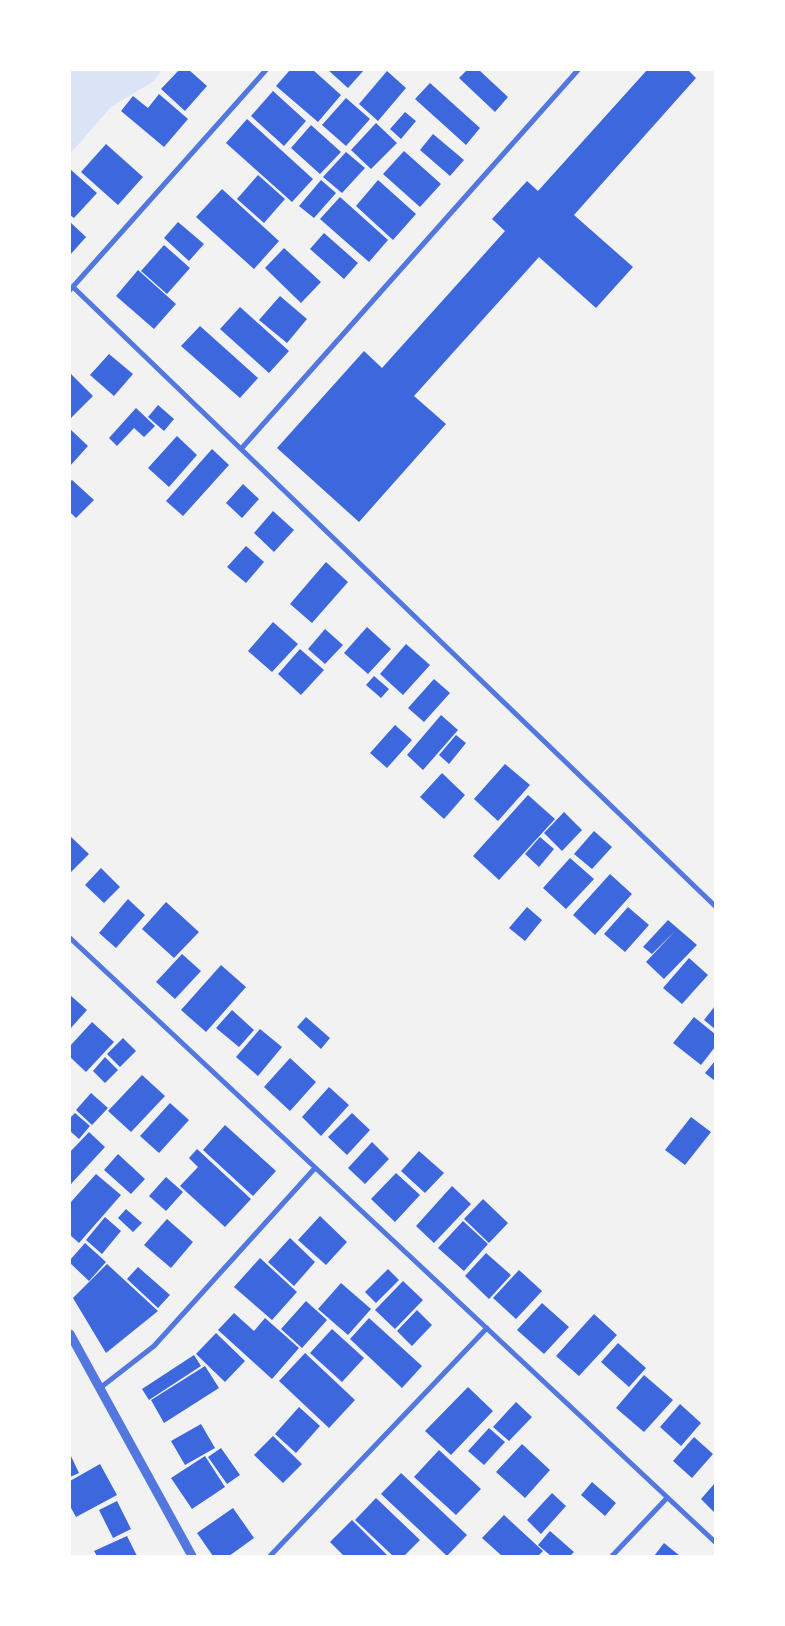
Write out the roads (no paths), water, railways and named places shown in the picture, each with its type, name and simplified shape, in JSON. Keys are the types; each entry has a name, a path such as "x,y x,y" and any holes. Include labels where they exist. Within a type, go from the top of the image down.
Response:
{"street":[{"path":"266,70 72,289 241,449 715,906"},
{"path":"241,449 578,70"},
{"path":"70,938 715,1542"},
{"path":"100,1388 154,1346 315,1168"},
{"path":"270,1556 487,1328"},
{"path":"70,1334 192,1556"},
{"path":"612,1556 667,1498"}]}
